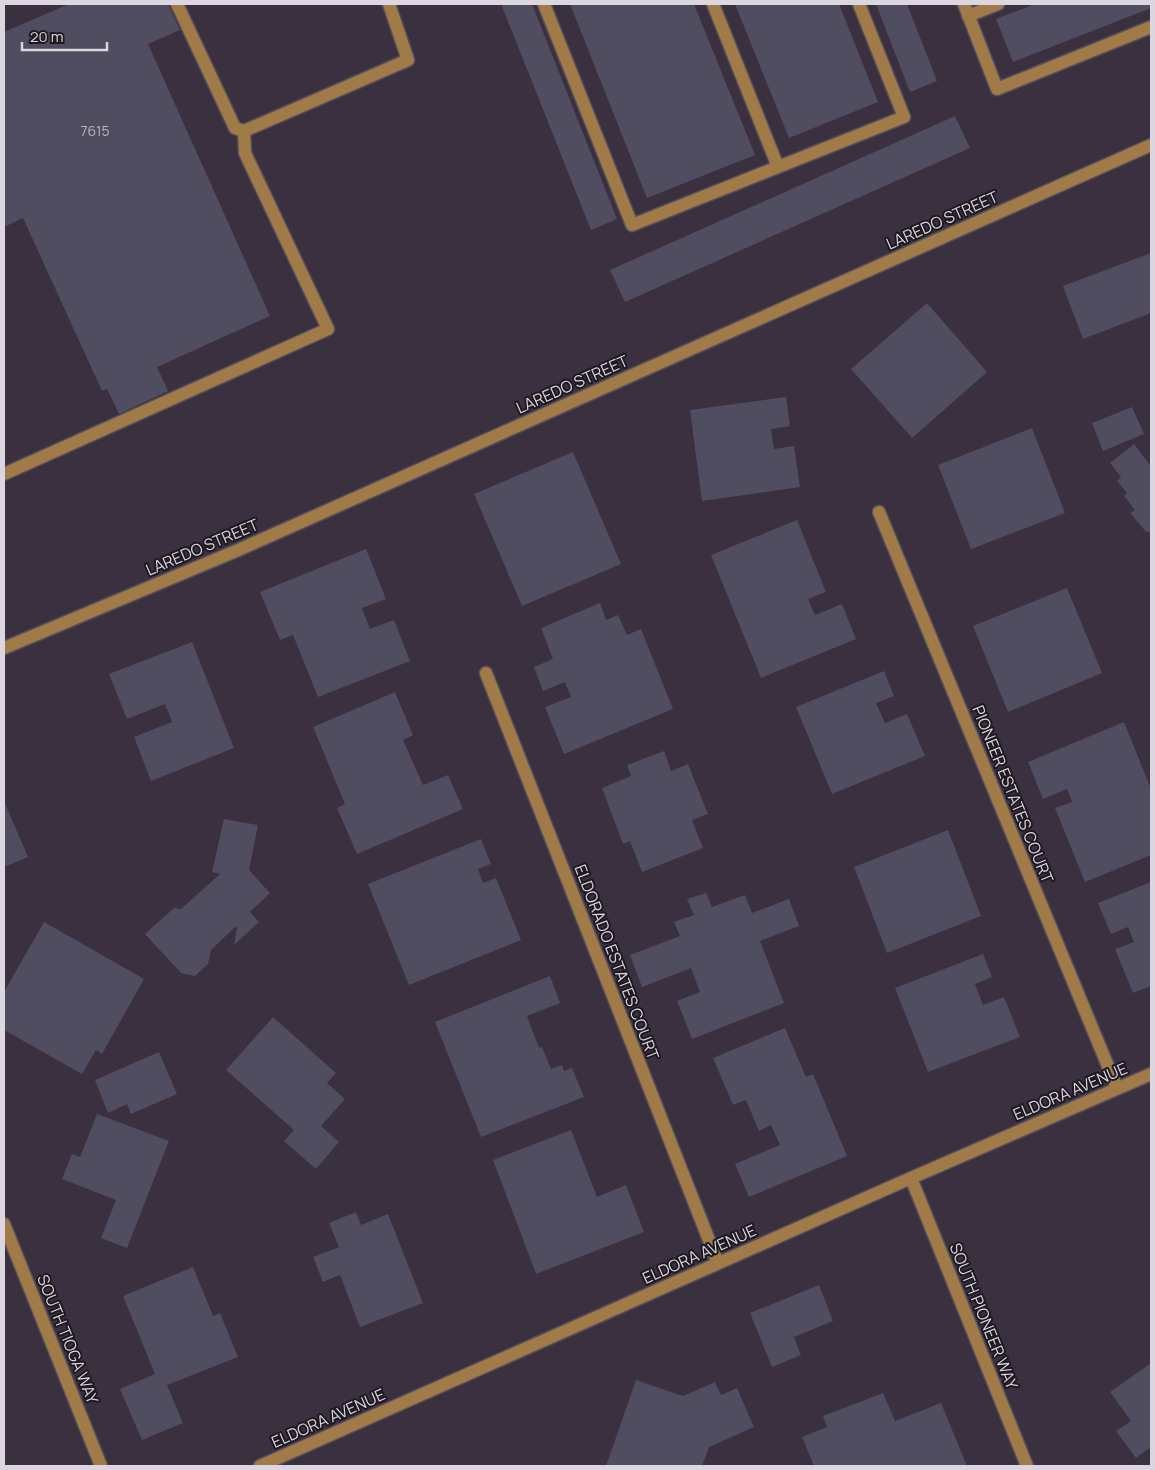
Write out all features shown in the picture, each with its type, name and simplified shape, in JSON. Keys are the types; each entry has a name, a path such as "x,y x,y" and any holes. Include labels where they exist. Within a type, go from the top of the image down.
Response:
{"street":[{"path":"177,4 235,128 244,131 408,60 390,4"},
{"path":"544,4 632,225 904,117 859,4"},
{"path":"714,4 778,167"},
{"path":"998,4 966,10 998,89 1151,26"},
{"path":"4,474 328,329 245,153 244,131"},
{"name":"LAREDO STREET","path":"4,648 236,551 1151,145"},
{"name":"PIONEER ESTATES COURT","path":"879,512 1117,1088"},
{"name":"ELDORADO ESTATES COURT","path":"486,673 718,1263"},
{"name":"ELDORA AVENUE","path":"260,1466 1151,1074"},
{"name":"SOUTH PIONEER WAY","path":"911,1178 1027,1466"},
{"name":"SOUTH TIOGA WAY","path":"4,1224 101,1466"}],"building":[{"path":"69,4 168,4 180,30 148,44 270,316 157,367 168,391 119,414 107,389 102,391 23,218 4,227 4,32"},
{"path":"501,4 532,4 617,219 591,230"},
{"path":"570,4 694,4 755,155 647,198"},
{"path":"735,4 839,4 878,102 789,138"},
{"path":"876,4 907,4 937,81 910,92"},
{"path":"1035,4 1151,4 1151,8 1013,62 996,19"},
{"path":"955,116 970,148 625,302 610,270"},
{"path":"1151,253 1151,313 1083,339 1063,286"},
{"path":"927,303 987,372 912,438 851,369"},
{"path":"786,397 790,426 771,429 774,449 794,446 800,487 702,501 690,410"},
{"path":"1132,407 1144,434 1103,451 1092,423"},
{"path":"1032,428 1065,513 971,549 938,465"},
{"path":"1134,444 1149,464 1151,462 1151,535 1148,531 1146,532 1130,513 1135,510 1124,496 1127,493 1117,481 1121,477 1110,463"},
{"path":"573,452 621,564 522,606 474,494"},
{"path":"797,520 826,592 808,599 815,615 842,604 856,639 761,678 711,555"},
{"path":"366,549 386,599 362,608 370,629 394,620 410,661 318,697 293,635 280,640 260,592"},
{"path":"1067,588 1102,673 1008,712 973,626"},
{"path":"600,603 606,620 618,615 627,635 641,629 673,709 564,754 545,707 571,697 565,682 543,691 534,667 553,659 541,628"},
{"path":"192,642 234,748 151,781 134,737 172,722 165,704 127,719 109,674"},
{"path":"884,671 894,696 876,703 885,723 907,714 925,756 832,794 796,707"},
{"path":"395,692 413,735 403,740 423,785 448,775 463,809 357,854 337,808 345,804 313,727"},
{"path":"1124,722 1151,789 1151,855 1085,882 1055,808 1072,802 1067,789 1043,799 1028,762"},
{"path":"664,751 671,771 688,764 708,814 692,820 703,848 642,872 630,841 623,844 602,788 631,776 627,765"},
{"path":"4,801 28,857 4,867"},
{"path":"224,819 258,825 249,870 270,893 250,912 259,922 234,945 237,928 235,927 211,950 208,964 195,976 181,973 145,934 174,908 181,909 220,874 212,872"},
{"path":"948,830 981,916 887,953 854,867"},
{"path":"481,839 491,864 478,869 483,883 496,878 521,940 409,985 368,884"},
{"path":"1151,882 1151,986 1133,993 1115,949 1134,942 1128,927 1111,934 1098,903"},
{"path":"706,893 712,907 745,895 752,913 789,899 799,926 760,941 784,1003 692,1039 677,1001 700,992 691,968 642,987 630,955 680,936 674,922 694,915 687,899"},
{"path":"44,922 144,979 102,1054 96,1050 82,1074 4,1030 4,992"},
{"path":"983,954 992,977 975,984 983,1005 1004,997 1020,1037 928,1072 895,988"},
{"path":"550,976 560,1003 527,1016 539,1048 542,1047 551,1069 562,1065 564,1071 572,1068 584,1097 481,1137 435,1022"},
{"path":"273,1017 336,1073 327,1083 345,1099 321,1126 339,1142 316,1169 284,1141 294,1130 226,1070"},
{"path":"785,1028 806,1077 813,1074 847,1156 749,1197 735,1164 780,1145 771,1125 759,1131 746,1100 733,1105 713,1058"},
{"path":"159,1052 177,1094 131,1114 127,1104 108,1113 95,1080"},
{"path":"97,1114 169,1141 127,1248 101,1238 116,1200 62,1179 72,1154 80,1157"},
{"path":"571,1130 597,1197 626,1185 644,1232 536,1274 493,1160"},
{"path":"356,1212 361,1225 388,1214 423,1303 360,1327 340,1275 323,1282 313,1257 339,1247 329,1223"},
{"path":"193,1267 213,1316 220,1313 238,1357 167,1385 183,1423 142,1440 120,1389 155,1374 123,1296"},
{"path":"819,1285 833,1321 794,1337 801,1355 772,1367 750,1313"},
{"path":"1151,1363 1151,1447 1136,1458 1116,1431 1131,1421 1110,1392"},
{"path":"636,1380 683,1396 715,1382 721,1395 737,1388 754,1427 709,1447 702,1466 606,1466"},
{"path":"883,1393 895,1421 941,1403 967,1466 814,1466 802,1437 827,1427 823,1416"}]}
